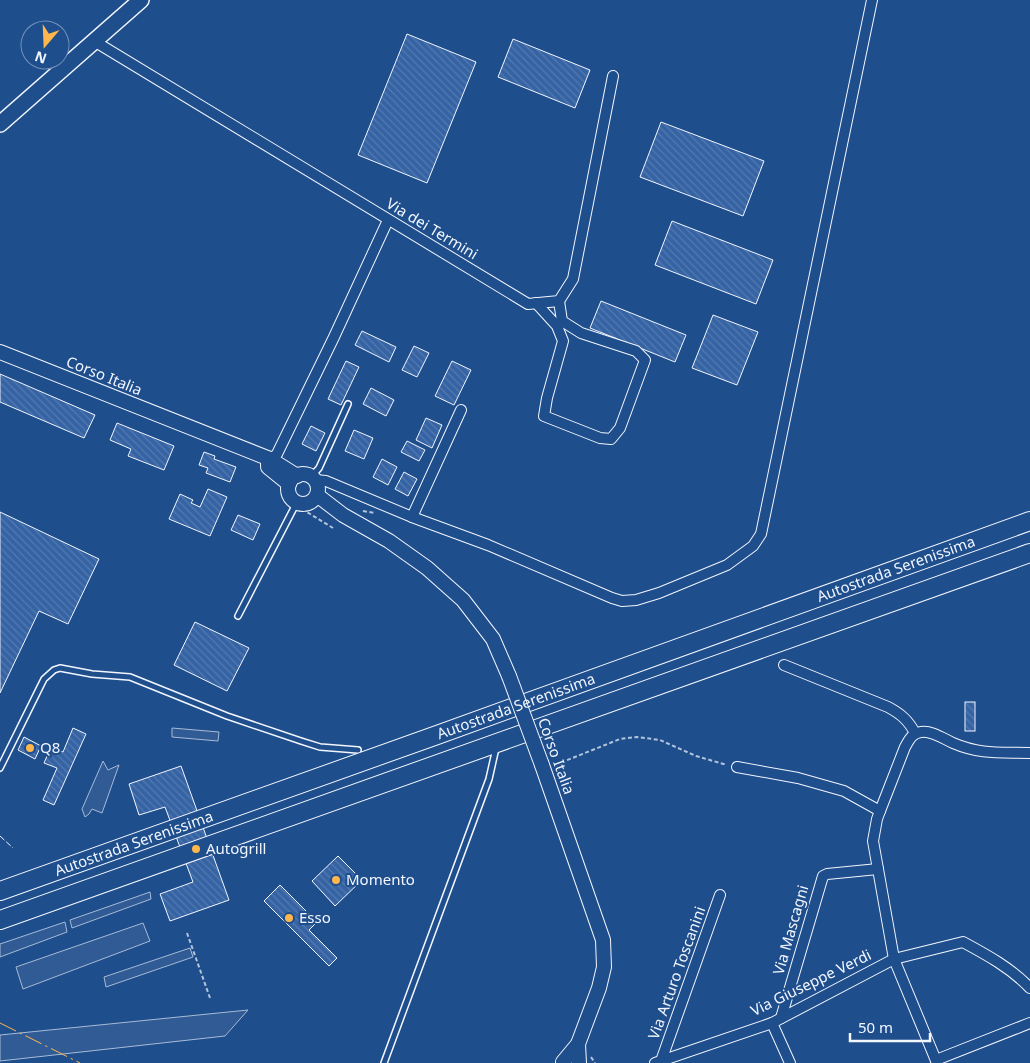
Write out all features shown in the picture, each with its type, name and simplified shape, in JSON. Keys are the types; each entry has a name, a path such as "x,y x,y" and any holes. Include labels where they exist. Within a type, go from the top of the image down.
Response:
{"highway":[{"name":"Autostrada Serenissima","path":"0,891 481,720 1030,520"},
{"name":"Autostrada Serenissima","path":"0,920 1030,553"}],"main road":[{"path":"0,124 141,0"}],"street":[{"path":"313,479 326,481 412,518 488,545 622,601 636,600 727,565 753,546 760,534 872,0"},
{"name":"Via dei Termini","path":"94,41 528,304 559,301"},
{"path":"536,303 557,326 563,341 547,398 544,416 600,438 611,439 620,428 645,360 636,351 581,333 562,321 559,301 573,279 613,76"},
{"path":"267,462 277,454 388,220"},
{"name":"Corso Italia","path":"0,352 196,430 267,462 293,480 302,475 313,479"},
{"path":"412,518 461,410"},
{"path":"293,480 291,497 305,501 318,488 313,479"},
{"name":"Corso Italia","path":"305,501 343,515 388,541 427,568 463,600 493,640 547,766 603,940 604,967 599,988 578,1044 561,1063"},
{"path":"784,665 888,707 909,721 915,733"},
{"path":"1030,753 972,751 923,731 915,733 905,747 880,811 873,841 894,958 937,1062 1030,1023"},
{"path":"737,767 798,778 844,791 880,811"},
{"name":"Via Mascagni","path":"777,1020 823,876 878,869"},
{"name":"Via Arturo Toscanini","path":"658,1062 720,895"},
{"name":"Via Giuseppe Verdi","path":"658,1062 777,1020 894,958 963,942 1018,976 1030,988"},
{"path":"777,1020 790,1063"},
{"name":"Corso Italia","path":"578,1044 579,1063"}],"lane":[{"path":"313,479 348,404"},
{"path":"238,616 305,501"},
{"path":"0,768 44,679 54,670 60,668 92,674 130,677 227,716 301,741 320,747 358,750"},
{"path":"384,1063 488,779 498,742"}],"path":[{"path":"305,501 313,514 333,528"},
{"path":"547,766 620,739 637,737 660,740 696,756 737,767"},
{"path":"187,933 210,998"}],"shaded area":[{"path":"172,728 219,732 218,741 172,737"},
{"path":"103,761 108,770 119,765 102,813 92,809 85,817 82,809"},
{"path":"150,892 151,899 72,928 70,920"},
{"path":"65,922 67,932 0,957 0,944"},
{"path":"143,923 150,941 23,989 16,967"},
{"path":"190,948 193,957 106,987 104,977"},
{"path":"248,1010 225,1036 0,1061 0,1035"}],"building":[{"path":"407,34 476,62 427,183 358,155"},
{"path":"513,39 590,70 575,108 498,77"},
{"path":"661,122 764,161 743,216 640,177"},
{"path":"672,221 773,260 756,304 655,265"},
{"path":"601,301 686,335 675,362 590,328"},
{"path":"713,315 758,332 737,385 692,368"},
{"path":"362,331 396,347 389,362 355,345"},
{"path":"414,346 429,353 417,377 402,370"},
{"path":"346,361 359,367 341,405 328,399"},
{"path":"452,361 471,370 454,405 435,396"},
{"path":"0,374 95,415 84,438 0,402"},
{"path":"371,388 394,400 386,416 363,404"},
{"path":"426,418 442,425 432,448 416,440"},
{"path":"117,423 174,446 164,470 128,456 131,449 110,440"},
{"path":"311,426 325,433 316,451 302,444"},
{"path":"354,430 373,438 364,459 345,451"},
{"path":"407,441 425,450 419,461 401,452"},
{"path":"204,452 215,456 214,459 236,467 230,482 206,473 208,468 199,465"},
{"path":"382,459 397,467 388,485 373,477"},
{"path":"404,472 417,479 408,496 395,489"},
{"path":"208,489 227,497 210,536 169,519 180,494 193,500 191,503 200,507"},
{"path":"0,512 99,559 68,624 39,611 0,693"},
{"path":"238,515 260,524 253,540 231,530"},
{"path":"195,622 249,648 227,691 174,665"},
{"path":"965,702 975,702 975,731 965,731"},
{"path":"73,728 86,734 54,805 43,800 57,768 44,763 51,747 63,752"},
{"name":"Q8","path":"24,737 41,746 35,759 18,750"},
{"name":"Autogrill","path":"181,766 229,900 170,921 160,894 193,882 165,807 139,815 129,784"},
{"path":"338,856 362,880 335,906 312,881"},
{"path":"280,885 317,922 309,930 337,958 329,966 264,901"}],"fence":[{"path":"0,836 13,848"}],"power":[{"path":"0,1023 80,1063"}],"place":[{"name":"Q8","path":"30,748"},
{"name":"Autogrill","path":"196,849"},
{"name":"Momento","path":"336,880"},
{"name":"Esso","path":"289,918"}]}
